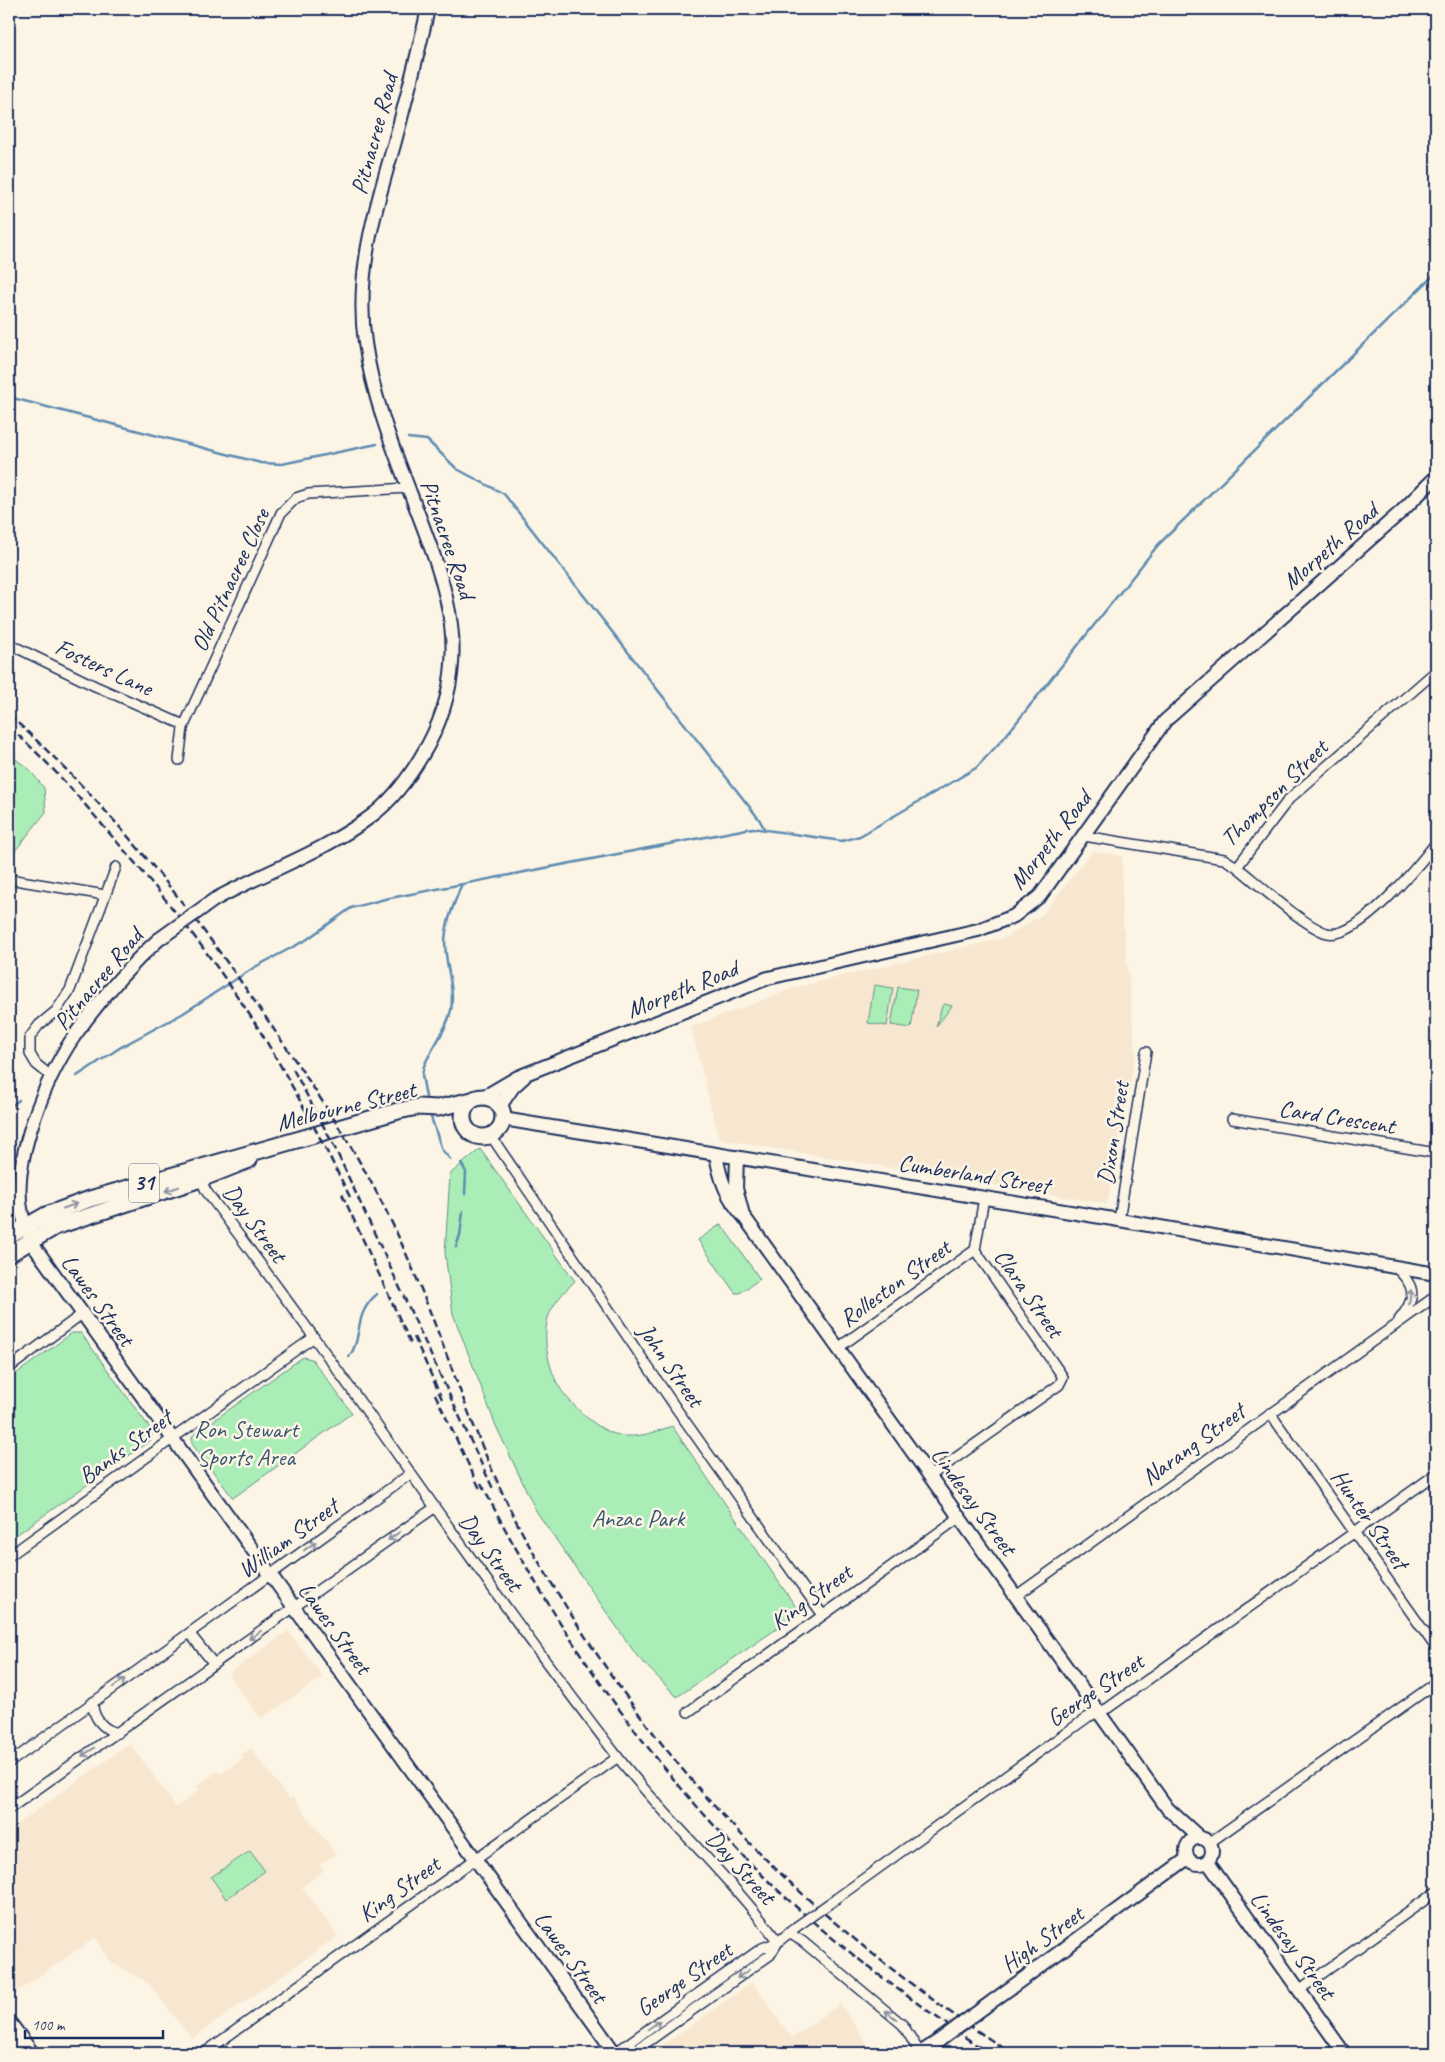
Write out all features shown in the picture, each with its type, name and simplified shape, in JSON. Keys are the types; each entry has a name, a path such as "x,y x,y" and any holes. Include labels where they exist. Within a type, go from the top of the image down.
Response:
{"highway":[{"path":"9,2025 30,2053"},
{"path":"9,2048 12,2053"}],"main road":[{"name":"Pitnacree Road","path":"28,1232 20,1197 23,1156 52,1077 75,1036 110,990 158,940 214,900 338,839 372,816 396,793 417,766 435,732 448,685 453,652 451,613 441,573 408,488 376,397 365,342 363,286 370,234 420,47 428,9"},
{"name":"Morpeth Road","path":"478,1099 504,1083 768,978 978,930 1014,916 1040,896 1165,721 1402,511 1436,477"},
{"name":"Morpeth Road","path":"502,1113 513,1087 533,1072"},
{"name":"Melbourne Street","path":"9,1254 46,1215 90,1199 198,1173 242,1154 266,1150 398,1111 418,1107 438,1108 478,1099"},
{"path":"491,1136 477,1136 466,1128 464,1111 478,1099 493,1100 502,1113"},
{"name":"Melbourne Street","path":"438,1108 453,1116 466,1128"},
{"name":"Cumberland Street","path":"502,1113 716,1154 1436,1274"},
{"name":"31","path":"491,1136 499,1130 502,1113"},
{"name":"Lindesay Street","path":"716,1154 724,1191 1168,1809 1187,1853"},
{"name":"Lindesay Street","path":"737,1157 736,1188 745,1218"},
{"name":"Melbourne Street","path":"9,1236 28,1232"},
{"name":"Lawes Street","path":"28,1232 82,1314 615,2053"},
{"name":"Lindesay Street","path":"1168,1809 1205,1840"},
{"path":"1191,1840 1205,1840 1211,1852 1207,1861 1198,1864 1187,1853 1191,1840"},
{"name":"High Street","path":"920,2053 975,2014 1187,1853"},
{"name":"Lindesay Street","path":"1207,1861 1344,2053"}],"street":[{"name":"Old Pitnacree Close","path":"179,760 184,725 281,514 288,505 308,494 408,488"},
{"name":"Fosters Lane","path":"9,644 95,686 184,725"},
{"name":"Thompson Street","path":"1084,836 1224,859 1237,867 1289,799 1436,671"},
{"path":"1237,867 1310,924 1327,933 1343,933 1359,924 1392,892 1436,843"},
{"path":"52,1077 36,1064 30,1054 30,1037 39,1025 56,1011 70,990 116,867"},
{"path":"9,879 105,895"},
{"name":"Dixon Street","path":"1119,1220 1146,1052"},
{"name":"Card Crescent","path":"1232,1120 1436,1153"},
{"name":"John Street","path":"491,1136 675,1406 822,1614"},
{"name":"Day Street","path":"198,1173 206,1191 314,1337 434,1508 618,1757 655,1802 742,1895 778,1942"},
{"name":"Clara Street","path":"930,1476 1059,1385 1063,1377 975,1250 984,1198"},
{"name":"Rolleston Street","path":"838,1348 975,1250"},
{"name":"Narang Street","path":"1395,1326 1409,1306 1412,1296 1409,1281 1396,1268"},
{"name":"Narang Street","path":"1016,1596 1436,1296"},
{"path":"9,1368 82,1314"},
{"name":"Banks Street","path":"9,1556 314,1337"},
{"name":"Hunter Street","path":"1270,1413 1436,1648"},
{"name":"William Street","path":"9,1763 410,1474"},
{"name":"George Street","path":"632,2053 770,1955 778,1942 792,1930 1088,1717 1108,1708 1436,1474"},
{"path":"9,1809 84,1754 118,1733 434,1508"},
{"name":"King Street","path":"688,1712 822,1614 960,1517"},
{"path":"190,1634 214,1664"},
{"path":"1205,1840 1436,1683"},
{"path":"93,1702 94,1713 104,1728 118,1733"},
{"name":"King Street","path":"204,2053 618,1757"},
{"path":"1299,1990 1436,1892"},
{"path":"792,1930 802,1941 904,2025 920,2053"},
{"name":"George Street","path":"615,2053 764,1947 778,1942"}],"shaded area":[{"path":"1092,851 1122,856 1122,912 1136,1053 1107,1204 719,1139 691,1027 797,987 1006,937 1043,914"},
{"path":"288,1631 323,1677 261,1719 228,1674"},
{"path":"130,1743 176,1807 199,1790 197,1786 218,1771 220,1774 243,1759 241,1755 251,1748 289,1799 293,1797 336,1854 320,1865 324,1870 302,1887 338,1936 192,2039 148,1983 112,1963 95,1938 9,1997 9,1830"},
{"path":"752,1982 792,2038 840,2004 874,2053 652,2053"}],"green space":[{"path":"9,754 29,769 44,788 46,812 15,851 9,833"},
{"path":"874,985 893,988 887,1026 868,1023"},
{"path":"898,987 917,990 911,1028 891,1025"},
{"path":"945,1004 952,1006 936,1027 942,1006"},
{"name":"Anzac Park","path":"480,1149 575,1281 556,1303 550,1313 546,1326 546,1345 550,1363 560,1388 586,1417 611,1433 632,1436 653,1433 672,1426 800,1613 677,1697 637,1656 536,1511 496,1426 453,1314 445,1253 450,1174"},
{"path":"721,1224 760,1279 740,1293 735,1293 698,1240"},
{"path":"72,1333 81,1333 152,1431 151,1440 9,1540 9,1379"},
{"name":"Ron Stewart Sports Area","path":"303,1357 312,1359 352,1413 233,1498 192,1444 192,1436"},
{"path":"250,1851 265,1871 226,1899 211,1877"}],"waterway":[{"path":"77,1076 121,1047 182,1014 255,967 306,940 351,908 385,899 752,828 842,841 860,836 976,768 1004,738 1158,545 1436,273"},
{"path":"9,397 261,463 282,464 377,444"},
{"path":"408,438 427,440 457,469 504,494 759,819 764,828"},
{"path":"426,1097 422,1075 424,1066 446,1025 451,1010 452,993 445,941 453,906 461,886"},
{"path":"9,1108 19,1100"},
{"path":"431,1117 442,1150 450,1159"},
{"path":"461,1163 466,1172 465,1194"},
{"path":"456,1247 460,1235 463,1211"},
{"path":"349,1357 356,1341 364,1310 377,1294"}],"railway":[{"path":"9,715 84,788 153,866 217,948 338,1126 380,1198 411,1264 476,1431 512,1512 533,1552 577,1625 651,1730 705,1796 765,1859 798,1890 901,1976 1011,2053"},
{"path":"9,727 49,765 86,806 204,949 255,1023 281,1066 351,1199"},
{"path":"293,1069 334,1146 494,1491"},
{"path":"342,1194 412,1346"},
{"path":"414,1337 442,1399"},
{"path":"435,1394 481,1491"},
{"path":"481,1483 539,1588 605,1689 678,1785 718,1830 760,1873 813,1922 899,1990 988,2053"}]}
